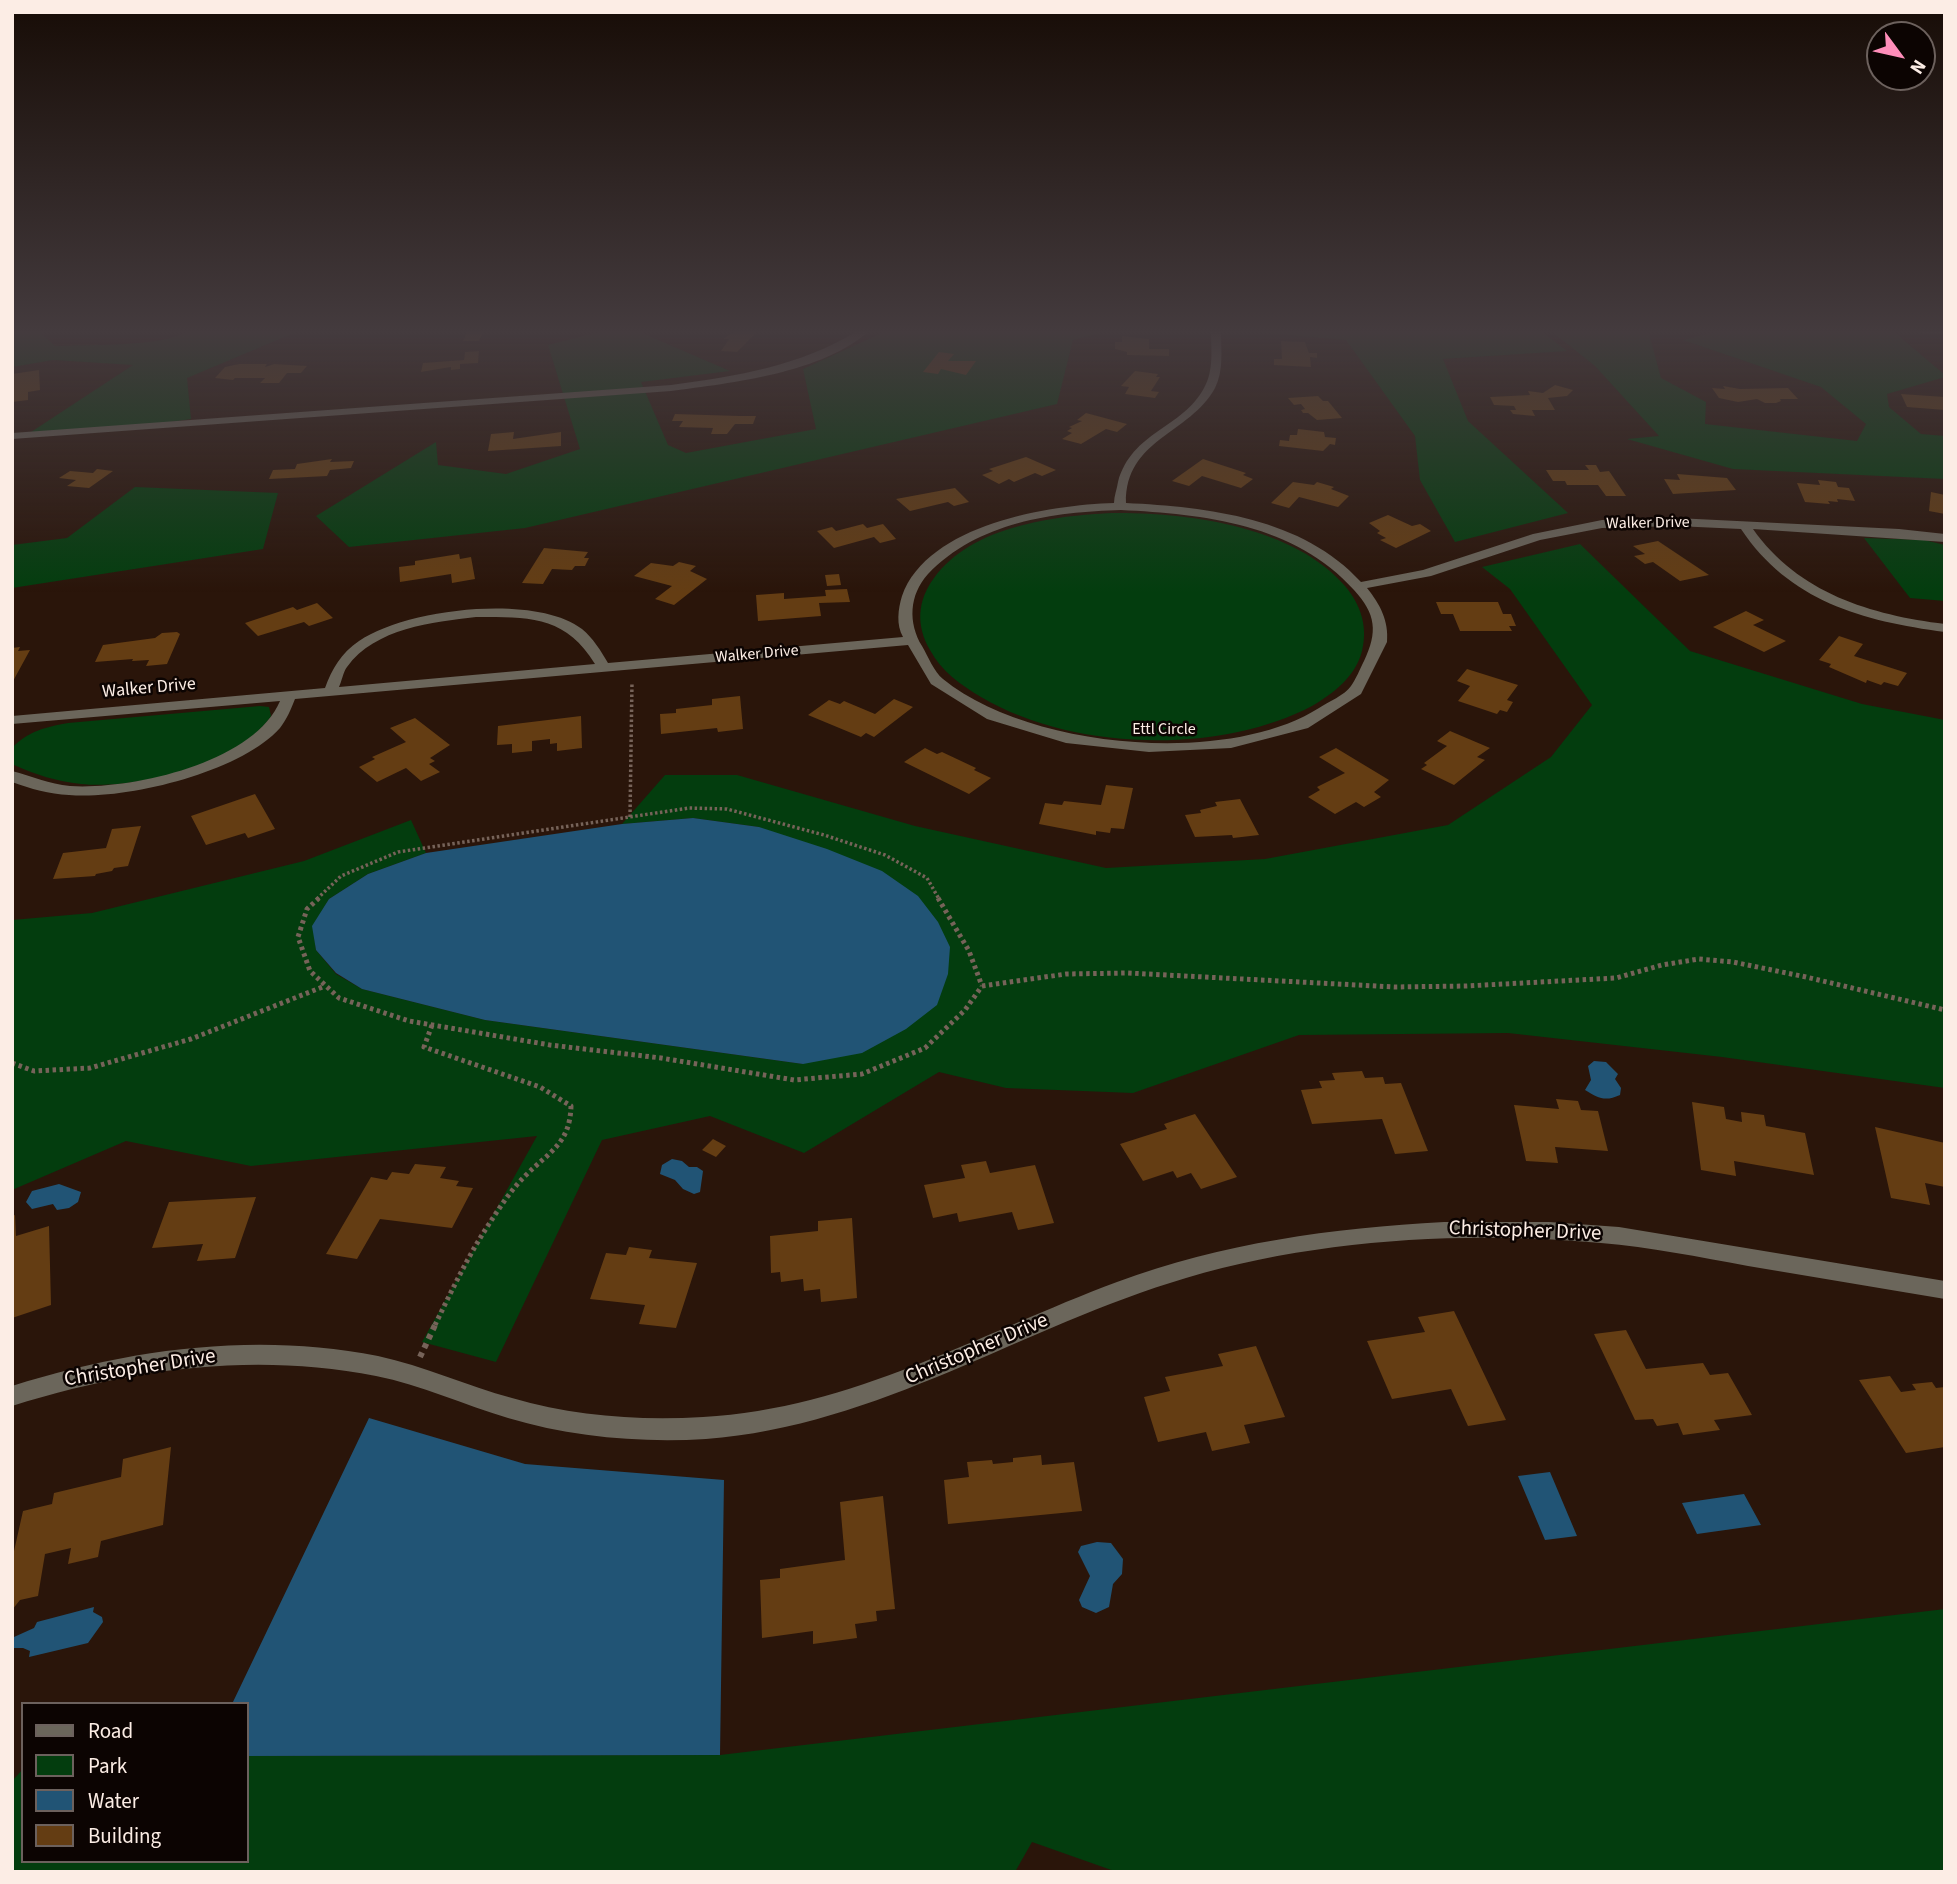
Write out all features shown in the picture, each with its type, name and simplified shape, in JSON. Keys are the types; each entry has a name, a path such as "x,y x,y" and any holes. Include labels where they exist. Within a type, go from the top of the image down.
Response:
{"street":[{"path":"12,436 260,418"},
{"path":"1121,506 1119,500 1132,460 1179,418"},
{"name":"Ettl Circle","path":"1121,506 1192,511 1269,530 1317,551 1360,586 1379,621 1381,640 1377,659 1368,676 1354,692 1311,720 1280,732 1209,747 1131,748 1076,741 1013,724 981,710 934,678 918,659 904,622 905,606 911,590 936,559 954,546 1022,518 1081,508 1121,506"},
{"name":"Walker Drive","path":"1360,586 1426,573 1568,529 1638,522 1899,533 1945,538"},
{"path":"1744,525 1773,563 1813,590 1867,612 1945,628"},
{"path":"330,692 330,683 341,663 370,640 419,622 477,613 525,615 556,622 586,640 604,668"},
{"name":"Walker Drive","path":"12,720 909,641"},
{"path":"12,776 33,785 81,790 127,788 194,771 249,745 279,720 289,696"},
{"name":"Christopher Drive","path":"12,1396 100,1371 173,1359 244,1354 312,1356 376,1366 512,1409 575,1423 656,1429 711,1428 781,1419 854,1402 1107,1295 1184,1269 1262,1250 1341,1237 1438,1229 1520,1229 1604,1235 1945,1290"}],"path":[{"path":"629,817 633,666"},
{"path":"982,986 969,951 927,878 885,855 824,835 727,809 688,808 398,852 341,876 307,909 298,937 310,971 340,998 409,1021 550,1045 661,1058 794,1080 862,1074 925,1048 965,1010 982,986 1066,974 1128,974 1395,987 1466,986 1616,978 1662,965 1699,959 1732,962 1806,977 1945,1010"},
{"path":"12,1063 34,1071 90,1068 191,1039 325,986"},
{"path":"412,1376 482,1233 518,1183 556,1148 572,1124 571,1106 540,1087 424,1047 432,1025"}],"green space":[{"path":"53,418 191,418 117,430 25,436"},
{"path":"570,418 656,418 668,445 686,453 816,429 814,418 997,418 525,528 349,547 316,516 436,442 438,465 506,474 580,449"},
{"path":"1402,418 1467,418 1568,513 1455,542 1420,480 1415,436"},
{"path":"1642,418 1705,418 1705,424 1857,441 1866,424 1859,418 1902,418 1921,434 1945,436 1945,479 1733,469 1627,439 1659,436"},
{"path":"135,487 278,493 263,549 12,588 12,545 67,538"},
{"path":"1141,513 1205,520 1268,536 1297,549 1323,566 1345,586 1359,609 1364,642 1355,668 1343,683 1320,701 1275,722 1234,733 1190,739 1146,740 1101,736 1058,728 1018,715 981,697 940,665 925,641 920,614 928,587 950,560 991,535 1015,527 1065,517"},
{"path":"1864,538 1924,540 1945,545 1945,601 1910,598"},
{"path":"1580,544 1690,651 1862,704 1945,720 1945,1088 1722,1057 1508,1033 1299,1035 1133,1093 1006,1088 939,1072 804,1153 710,1116 602,1140 496,1362 422,1342 537,1136 251,1166 126,1141 12,1190 12,920 92,913 304,861 411,820 426,853 368,874 329,899 313,926 316,950 336,974 362,989 485,1020 803,1064 759,827 693,818 622,824 665,775 737,775 915,826 1106,868 1265,859 1448,825 1551,757 1592,705 1510,589 1482,567"},
{"path":"269,707 271,716 256,733 236,748 185,770 157,778 104,785 81,784 46,777 14,765 12,748 31,734 52,726"},
{"path":"1945,1609 1945,1872 1117,1872 1032,1842 1015,1872 12,1872 12,1781 21,1771 21,1863 248,1863 248,1756 720,1755"}],"water":[{"path":"693,818 759,827 827,849 882,871 918,896 938,922 950,947 948,974 937,1005 906,1029 862,1053 803,1064 485,1020 362,989 336,973 316,950 312,926 329,899 368,874 426,853 622,824"},
{"path":"1594,1061 1606,1062 1618,1074 1615,1079 1621,1088 1620,1095 1602,1098 1585,1090 1591,1080 1588,1066"},
{"path":"672,1159 703,1171 700,1192 694,1194 683,1189 675,1180 660,1174 662,1165"},
{"path":"59,1184 81,1192 78,1202 69,1208 57,1210 53,1204 32,1209 26,1202 32,1191"},
{"path":"369,1418 525,1464 724,1480 720,1755 248,1756 248,1702 233,1702"},
{"path":"1550,1472 1577,1536 1545,1540 1518,1476"},
{"path":"1744,1494 1761,1525 1697,1534 1682,1503"},
{"path":"1097,1542 1111,1543 1123,1559 1122,1574 1113,1584 1109,1607 1096,1613 1082,1607 1079,1600 1090,1576 1078,1552 1081,1546"},
{"path":"94,1607 93,1612 102,1617 103,1622 88,1643 29,1657 30,1651 14,1648 14,1637 34,1628 37,1622"}],"building":[{"path":"673,418 755,418 753,424 735,424 727,434 711,434 713,428 679,427 683,421 672,421"},
{"path":"1104,418 1127,424 1117,432 1106,429 1081,444 1062,439 1072,433 1067,431 1072,428 1069,427 1082,421 1077,420"},
{"path":"1298,429 1324,432 1325,437 1336,438 1335,445 1330,444 1323,451 1279,446 1280,440 1289,441 1290,435 1297,435"},
{"path":"514,432 513,439 561,432 561,446 488,451 491,434"},
{"path":"1026,457 1056,470 1042,476 1035,473 1014,482 1009,479 999,484 982,475 993,471 989,469"},
{"path":"332,459 330,462 354,461 351,468 330,470 327,476 269,479 273,470 295,469 297,464"},
{"path":"1203,459 1246,473 1243,475 1253,479 1241,488 1202,476 1189,486 1172,481"},
{"path":"1585,465 1596,465 1600,472 1609,471 1626,496 1606,496 1598,485 1567,485 1565,481 1553,481 1546,470 1589,470"},
{"path":"97,469 113,471 89,488 67,486 76,480 59,478 70,471 93,473"},
{"path":"1677,474 1727,478 1736,490 1673,494 1664,479 1680,480"},
{"path":"1818,480 1836,482 1838,487 1849,488 1855,501 1837,499 1838,502 1828,501 1830,504 1805,502 1797,483 1820,485"},
{"path":"1293,482 1314,485 1317,482 1334,487 1331,489 1349,496 1338,507 1299,497 1289,508 1271,503"},
{"path":"955,488 969,502 954,506 948,502 910,511 896,499"},
{"path":"1931,492 1945,495 1945,514 1929,511"},
{"path":"1388,515 1412,526 1420,524 1431,531 1396,548 1380,540 1386,538 1377,533 1380,531 1369,523"},
{"path":"863,524 867,528 883,524 896,539 880,543 874,537 834,548 817,531 832,527 836,531"},
{"path":"1658,541 1709,575 1680,581 1653,562 1645,564 1634,556 1645,554 1633,546"},
{"path":"544,548 588,552 584,558 589,558 585,566 575,566 572,570 552,569 543,584 522,583"},
{"path":"459,554 460,559 471,557 475,579 452,583 451,574 400,582 399,567 415,565 415,561"},
{"path":"679,562 696,566 690,571 707,579 674,605 655,599 672,586 634,576 651,563 673,566"},
{"path":"839,574 841,585 827,586 825,575"},
{"path":"847,589 850,602 819,603 821,616 758,621 756,595 784,593 784,599 826,596 825,590"},
{"path":"1436,602 1498,602 1503,614 1511,614 1516,626 1509,626 1512,631 1460,631 1453,614 1441,614"},
{"path":"317,603 333,618 309,626 304,622 258,636 245,623 293,607 297,610"},
{"path":"1746,611 1764,620 1753,625 1786,641 1764,652 1713,627"},
{"path":"162,633 180,634 167,664 146,666 149,660 132,661 133,659 95,662 103,645 155,638"},
{"path":"1839,636 1863,644 1854,656 1907,673 1898,686 1884,682 1881,685 1867,680 1866,683 1829,667 1831,664 1819,660"},
{"path":"20,647 18,651 30,650 12,683 12,648"},
{"path":"1467,669 1518,685 1507,700 1513,702 1507,712 1500,710 1497,714 1458,701 1470,686 1457,681"},
{"path":"740,696 743,729 718,732 717,728 661,734 660,714 676,713 676,709 712,705 712,699"},
{"path":"894,699 913,707 874,737 866,733 861,737 808,715 829,700 840,704 844,701 875,714"},
{"path":"581,716 582,748 557,751 557,743 550,744 550,739 532,741 532,751 512,753 512,744 497,745 498,726"},
{"path":"415,718 450,745 430,758 435,761 429,764 440,772 421,781 406,768 377,782 359,767 375,759 372,757 406,742 390,728"},
{"path":"1450,731 1490,748 1477,757 1485,760 1454,785 1421,769 1427,765 1424,763 1447,746 1437,741"},
{"path":"925,748 937,754 942,752 991,778 969,794 904,762"},
{"path":"1336,748 1389,780 1374,792 1381,797 1364,807 1356,802 1335,814 1308,797 1320,790 1317,787 1345,773 1319,757"},
{"path":"1106,785 1133,788 1124,829 1111,828 1110,833 1096,831 1096,835 1039,824 1045,803 1062,805 1064,801 1101,805"},
{"path":"255,794 275,829 248,838 245,833 206,845 191,816"},
{"path":"1240,799 1259,835 1233,838 1232,835 1195,837 1185,815 1201,813 1200,810 1217,806 1215,802"},
{"path":"141,826 128,866 114,868 95,876 53,879 63,853 106,848 112,829"},
{"path":"1362,1071 1365,1078 1383,1077 1385,1084 1401,1083 1428,1151 1395,1154 1382,1119 1312,1124 1301,1090 1322,1088 1319,1081 1335,1080 1332,1073"},
{"path":"1556,1099 1578,1101 1581,1110 1598,1111 1608,1151 1555,1147 1558,1163 1526,1161 1514,1105 1559,1109"},
{"path":"1692,1102 1724,1107 1726,1119 1742,1122 1741,1112 1764,1115 1766,1126 1805,1133 1814,1175 1734,1161 1736,1176 1701,1170"},
{"path":"1195,1114 1237,1177 1201,1189 1191,1173 1177,1178 1173,1171 1143,1181 1120,1144 1167,1129 1164,1124"},
{"path":"1875,1127 1945,1143 1945,1187 1925,1183 1930,1205 1891,1198"},
{"path":"713,1139 726,1146 716,1157 702,1150"},
{"path":"986,1161 990,1173 1035,1165 1054,1223 1018,1230 1012,1212 959,1222 957,1213 933,1218 924,1185 965,1178 961,1165"},
{"path":"415,1164 446,1167 440,1178 459,1181 456,1186 473,1188 452,1228 380,1219 357,1259 326,1254 371,1177 387,1180 392,1172 409,1174"},
{"path":"256,1197 235,1258 197,1261 203,1244 152,1248 169,1202"},
{"path":"15,1215 16,1236 49,1226 51,1305 12,1318 12,1216"},
{"path":"852,1218 857,1298 821,1302 820,1289 804,1291 803,1279 781,1282 780,1272 771,1273 770,1236 818,1231 818,1221"},
{"path":"629,1247 652,1250 649,1258 697,1263 676,1328 639,1324 645,1305 590,1299 606,1253 626,1255"},
{"path":"1454,1311 1506,1420 1468,1426 1451,1389 1392,1399 1367,1341 1425,1332 1418,1317"},
{"path":"1626,1330 1646,1369 1703,1363 1710,1375 1728,1373 1752,1415 1714,1420 1720,1430 1683,1435 1678,1423 1657,1426 1653,1419 1635,1420 1594,1334"},
{"path":"1256,1346 1285,1417 1244,1425 1250,1443 1212,1451 1206,1432 1158,1442 1144,1397 1170,1391 1165,1377 1223,1366 1218,1354"},
{"path":"1890,1376 1901,1392 1916,1390 1912,1384 1932,1382 1936,1388 1945,1387 1945,1447 1906,1453 1859,1380"},
{"path":"171,1447 163,1525 101,1541 98,1557 68,1564 71,1548 45,1554 38,1596 20,1600 12,1610 12,1560 23,1511 52,1504 54,1493 121,1477 123,1459"},
{"path":"1041,1455 1042,1465 1074,1462 1082,1511 948,1524 944,1480 969,1477 967,1462 992,1460 993,1464 1013,1462 1013,1458"},
{"path":"883,1496 895,1609 876,1611 877,1621 855,1624 857,1638 813,1644 813,1631 762,1638 760,1580 780,1578 780,1569 845,1560 840,1502"}]}
